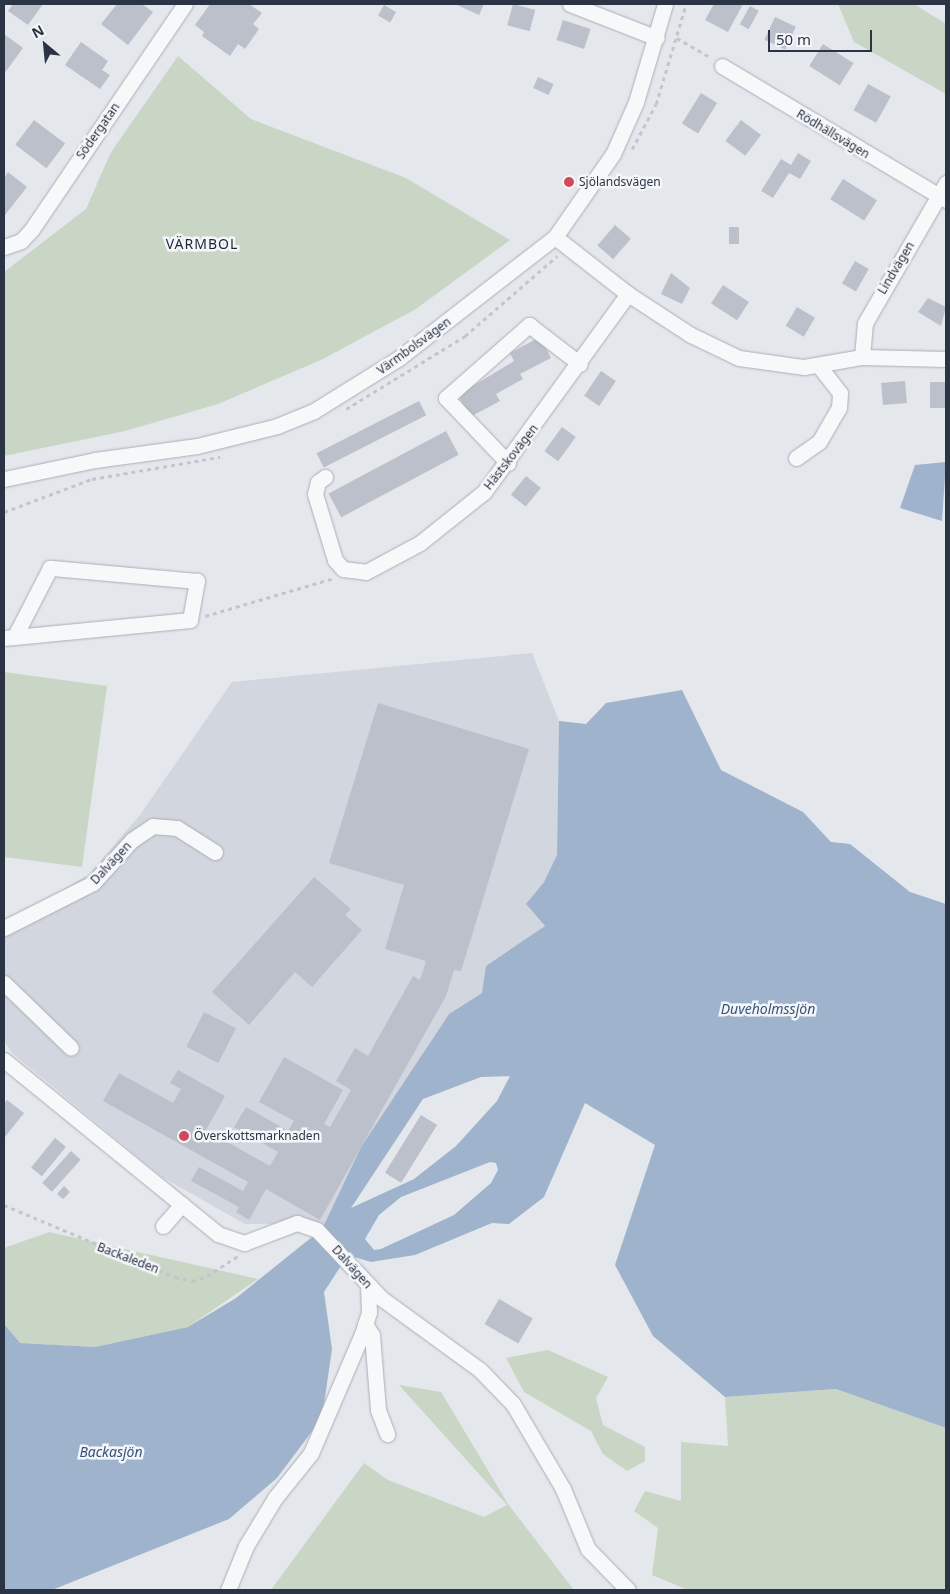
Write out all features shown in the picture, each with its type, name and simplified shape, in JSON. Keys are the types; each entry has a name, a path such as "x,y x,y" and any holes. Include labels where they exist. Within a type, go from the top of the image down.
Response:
{"street":[{"name":"Södergatan","path":"4,247 21,241 32,229 185,4"},
{"path":"570,4 657,38"},
{"name":"Värmbolsvägen","path":"4,479 242,437 314,411 407,352 561,241 613,154 657,38 665,4"},
{"name":"Rödhällsvägen","path":"722,66 944,193"},
{"name":"Lindvägen","path":"862,357 865,323 944,193"},
{"path":"561,241 628,294 699,339 739,358 819,366 862,357 946,359"},
{"name":"Hästskovägen","path":"352,571 380,566 444,528 484,492 508,463 580,364 628,294"},
{"path":"508,463 446,398 530,325 580,364"},
{"path":"796,458 819,442 839,408 840,393 819,366"},
{"path":"326,477 318,482 316,494 335,560 352,571"},
{"path":"50,568 197,581 190,620 10,636 50,568"},
{"name":"Dalvägen","path":"4,928 93,883 132,840 153,826 177,828 215,852"},
{"path":"4,983 71,1048"},
{"path":"4,1060 218,1234 244,1243"},
{"path":"163,1226 182,1204"},
{"name":"Dalvägen","path":"244,1243 297,1223 317,1230 368,1286 480,1370 513,1404 563,1489 588,1548 628,1590"},
{"path":"228,1590 246,1546 275,1498 311,1453 365,1324 368,1286"},
{"path":"365,1324 372,1335 378,1410 387,1434"}],"path":[{"path":"630,151 656,104 686,4"},
{"path":"677,38 722,66"},
{"path":"338,413 465,336 525,287 561,241"},
{"path":"4,512 92,479 228,454"},
{"path":"190,620 298,592 352,571"},
{"name":"Backaleden","path":"4,1204 93,1245 192,1280 238,1256 244,1243"}],"shaded area":[{"path":"532,653 559,721 557,855 544,882 526,904 545,926 508,954 482,993 449,1014 361,1147 322,1229 317,1224 245,1224 162,1177 12,1053 4,1041 4,926 89,874 140,815 232,682"}],"green space":[{"path":"838,4 914,4 946,24 946,94 854,42"},
{"path":"178,56 251,119 406,178 510,240 416,309 321,360 218,404 125,431 4,456 4,272 86,209 111,152"},
{"path":"4,672 107,686 82,867 4,857"},
{"path":"49,1232 258,1279 188,1327 95,1347 19,1343 4,1324 4,1248"},
{"path":"548,1350 608,1377 596,1398 603,1425 645,1447 645,1461 627,1471 603,1454 591,1431 524,1392 506,1358"},
{"path":"399,1385 441,1392 508,1504 574,1590 271,1590 364,1463 388,1480 484,1517 507,1505"},
{"path":"836,1389 946,1428 946,1590 688,1590 652,1575 658,1528 634,1511 645,1491 681,1501 681,1442 728,1446 725,1397"}],"water":[{"path":"946,462 942,521 900,508 915,465"},
{"name":"Duveholmssjön","path":"682,690 721,770 803,812 831,842 850,844 910,892 946,904 946,1428 836,1389 725,1397 653,1336 615,1265 655,1145 585,1103 544,1197 509,1224 492,1223 415,1255 371,1262 348,1255 324,1292 332,1349 322,1418 277,1478 229,1519 52,1590 4,1590 4,1324 20,1343 95,1347 188,1327 236,1298 322,1229 361,1147 449,1014 482,993 486,966 545,926 526,904 544,882 557,855 559,721 586,724 606,703","holes":["510,1076 497,1101 456,1146 414,1179 351,1208 423,1099 481,1077","490,1162 496,1163 498,1170 491,1183 454,1215 381,1249 374,1250 365,1239 379,1215 401,1197"]}],"building":[{"path":"13,4 43,4 28,25 8,11"},
{"path":"117,4 142,4 153,12 128,45 101,24"},
{"path":"210,4 249,4 262,13 253,24 259,29 245,49 238,44 230,56 202,36 204,32 195,25"},
{"path":"455,4 484,4 479,15"},
{"path":"513,4 535,10 530,31 507,25"},
{"path":"714,4 743,4 728,32 705,20"},
{"path":"384,5 396,12 390,22 378,15"},
{"path":"750,6 759,11 749,29 740,24"},
{"path":"775,17 796,27 785,49 764,40"},
{"path":"563,20 591,29 584,49 557,40"},
{"path":"4,34 23,48 4,74"},
{"path":"81,42 108,61 102,70 110,75 100,89 65,65"},
{"path":"823,44 854,63 840,85 809,66"},
{"path":"538,77 554,84 549,95 533,88"},
{"path":"868,84 891,97 876,123 853,110"},
{"path":"701,93 717,103 698,134 682,124"},
{"path":"34,120 65,143 46,168 15,145"},
{"path":"741,120 761,135 745,156 725,141"},
{"path":"798,153 811,161 800,179 789,173 773,198 761,191 781,159 791,165"},
{"path":"8,172 27,187 5,215 4,178"},
{"path":"843,179 877,200 864,221 830,199"},
{"path":"615,225 631,239 613,259 597,245"},
{"path":"729,227 739,227 739,244 729,244"},
{"path":"855,261 869,269 856,292 842,284"},
{"path":"671,273 690,288 682,304 661,294"},
{"path":"723,285 749,302 737,320 711,303"},
{"path":"928,298 946,307 941,326 918,312"},
{"path":"797,307 815,318 804,337 786,326"},
{"path":"540,337 551,358 520,374 523,379 496,394 500,401 470,417 458,395 514,361 510,353"},
{"path":"601,371 616,381 599,406 584,396"},
{"path":"905,381 907,403 883,405 881,383"},
{"path":"930,382 946,382 946,408 930,408"},
{"path":"419,401 426,415 324,467 317,453"},
{"path":"562,427 576,437 558,461 544,451"},
{"path":"446,431 459,455 341,517 329,493"},
{"path":"526,476 541,488 526,507 511,495"},
{"path":"378,703 529,749 461,971 454,970 446,996 320,1220 266,1189 249,1220 236,1212 239,1207 191,1181 199,1167 243,1191 248,1182 103,1101 119,1073 173,1103 181,1089 170,1083 178,1070 225,1096 206,1130 270,1166 278,1152 234,1127 246,1107 288,1131 294,1121 259,1102 284,1057 343,1090 324,1124 330,1127 351,1090 336,1081 355,1048 368,1056 413,976 420,980 426,961 385,949 404,885 329,863"},
{"path":"314,877 351,909 345,915 362,930 312,987 295,972 249,1025 212,992"},
{"path":"204,1012 236,1028 218,1063 186,1047"},
{"path":"7,1100 24,1113 5,1137 4,1104"},
{"path":"421,1115 437,1125 401,1183 385,1173"},
{"path":"55,1138 66,1147 42,1176 31,1168"},
{"path":"71,1151 81,1160 52,1192 42,1183"},
{"path":"64,1186 70,1192 63,1199 57,1194"},
{"path":"499,1299 533,1318 518,1344 484,1324"}],"place":[{"name":"Sjölandsvägen","path":"569,182"},
{"name":"Överskottsmarknaden","path":"184,1136"}],"district":[{"name":"VÄRMBOL","path":"202,244"}],"water label":[{"name":"Backasjön","path":"111,1452"}]}
